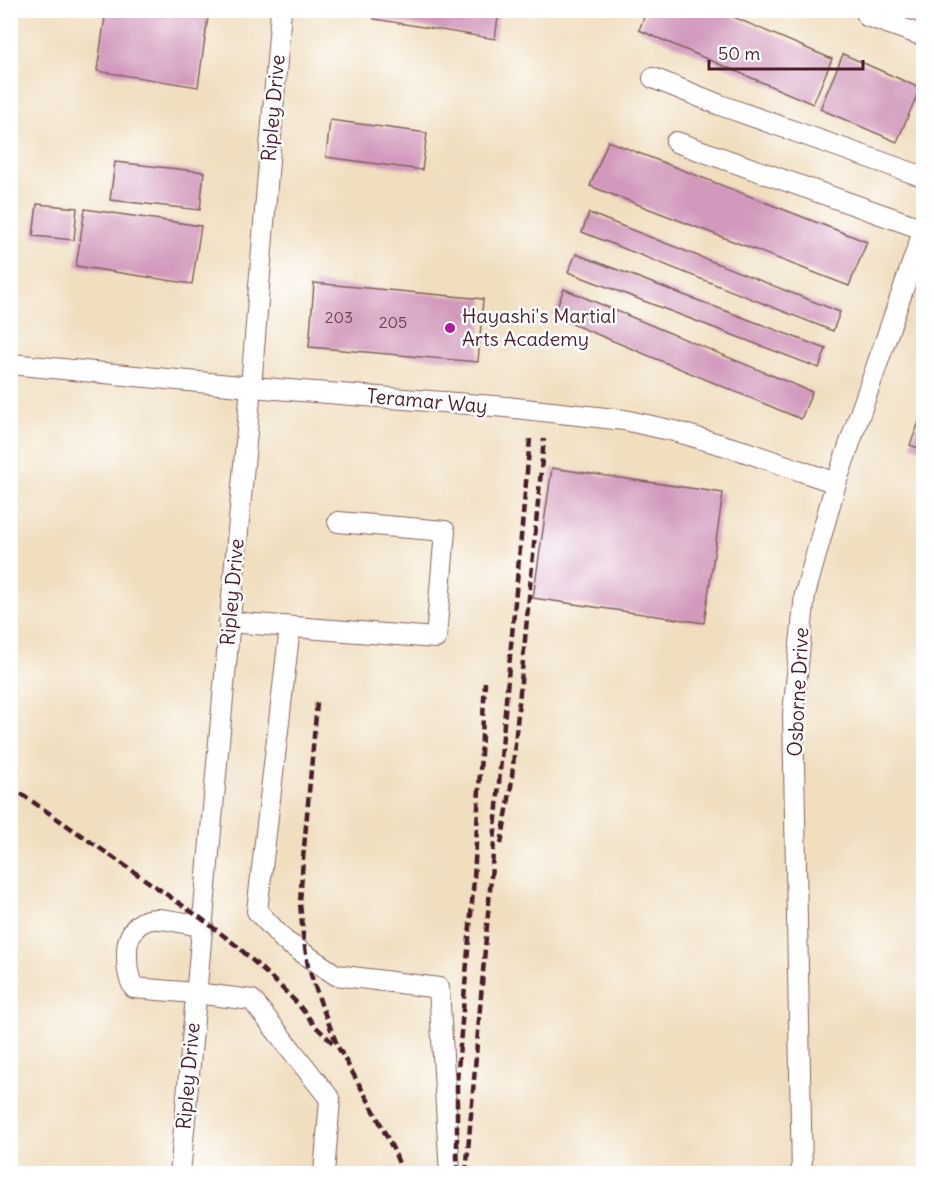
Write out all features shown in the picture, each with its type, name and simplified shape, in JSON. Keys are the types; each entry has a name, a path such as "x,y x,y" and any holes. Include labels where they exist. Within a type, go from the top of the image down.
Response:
{"street":[{"name":"Ripley Drive","path":"180,1173 281,10"},
{"path":"867,16 924,36"},
{"path":"653,78 720,105 924,177"},
{"path":"676,142 923,229"},
{"name":"Osborne Drive","path":"802,1173 793,714 805,594 836,483 923,229"},
{"name":"Teramar Way","path":"10,364 250,387 506,407 624,420 674,431 743,451 836,483"},
{"path":"229,622 436,638 445,531 338,522"},
{"path":"290,627 257,911 285,941 336,975 439,988 450,1173"},
{"path":"201,926 155,918 143,921 131,931 127,945 127,973 134,988 252,1000 330,1099 324,1173"}],"building":[{"path":"106,10 209,10 198,87 97,71"},
{"path":"375,10 499,10 495,39 374,19"},
{"path":"647,10 717,10 832,59 813,104 639,30"},
{"path":"843,54 920,88 897,142 820,109"},
{"path":"330,120 427,133 422,170 326,157"},
{"path":"608,141 867,242 849,286 590,186"},
{"path":"115,162 204,172 200,210 110,200"},
{"path":"37,204 77,208 74,240 33,236"},
{"path":"85,209 201,226 192,284 76,266"},
{"path":"589,213 840,312 833,331 582,232"},
{"path":"576,254 826,349 819,368 568,272"},
{"path":"314,283 483,299 478,362 309,347"},
{"path":"564,289 812,392 801,419 553,316"},
{"path":"924,412 924,450 910,445"},
{"path":"552,468 723,493 704,623 533,598"}],"railway":[{"path":"466,1174 530,439"},
{"path":"501,844 511,787 544,439"},
{"path":"457,1174 457,1081 474,879 485,682"},
{"path":"317,703 300,903 308,966 338,1047 373,1109 403,1174"},
{"path":"10,786 202,919 237,946 298,1004 315,1026 333,1043"}],"place":[{"name":"Hayashi's Martial Arts Academy","path":"450,328"}]}
